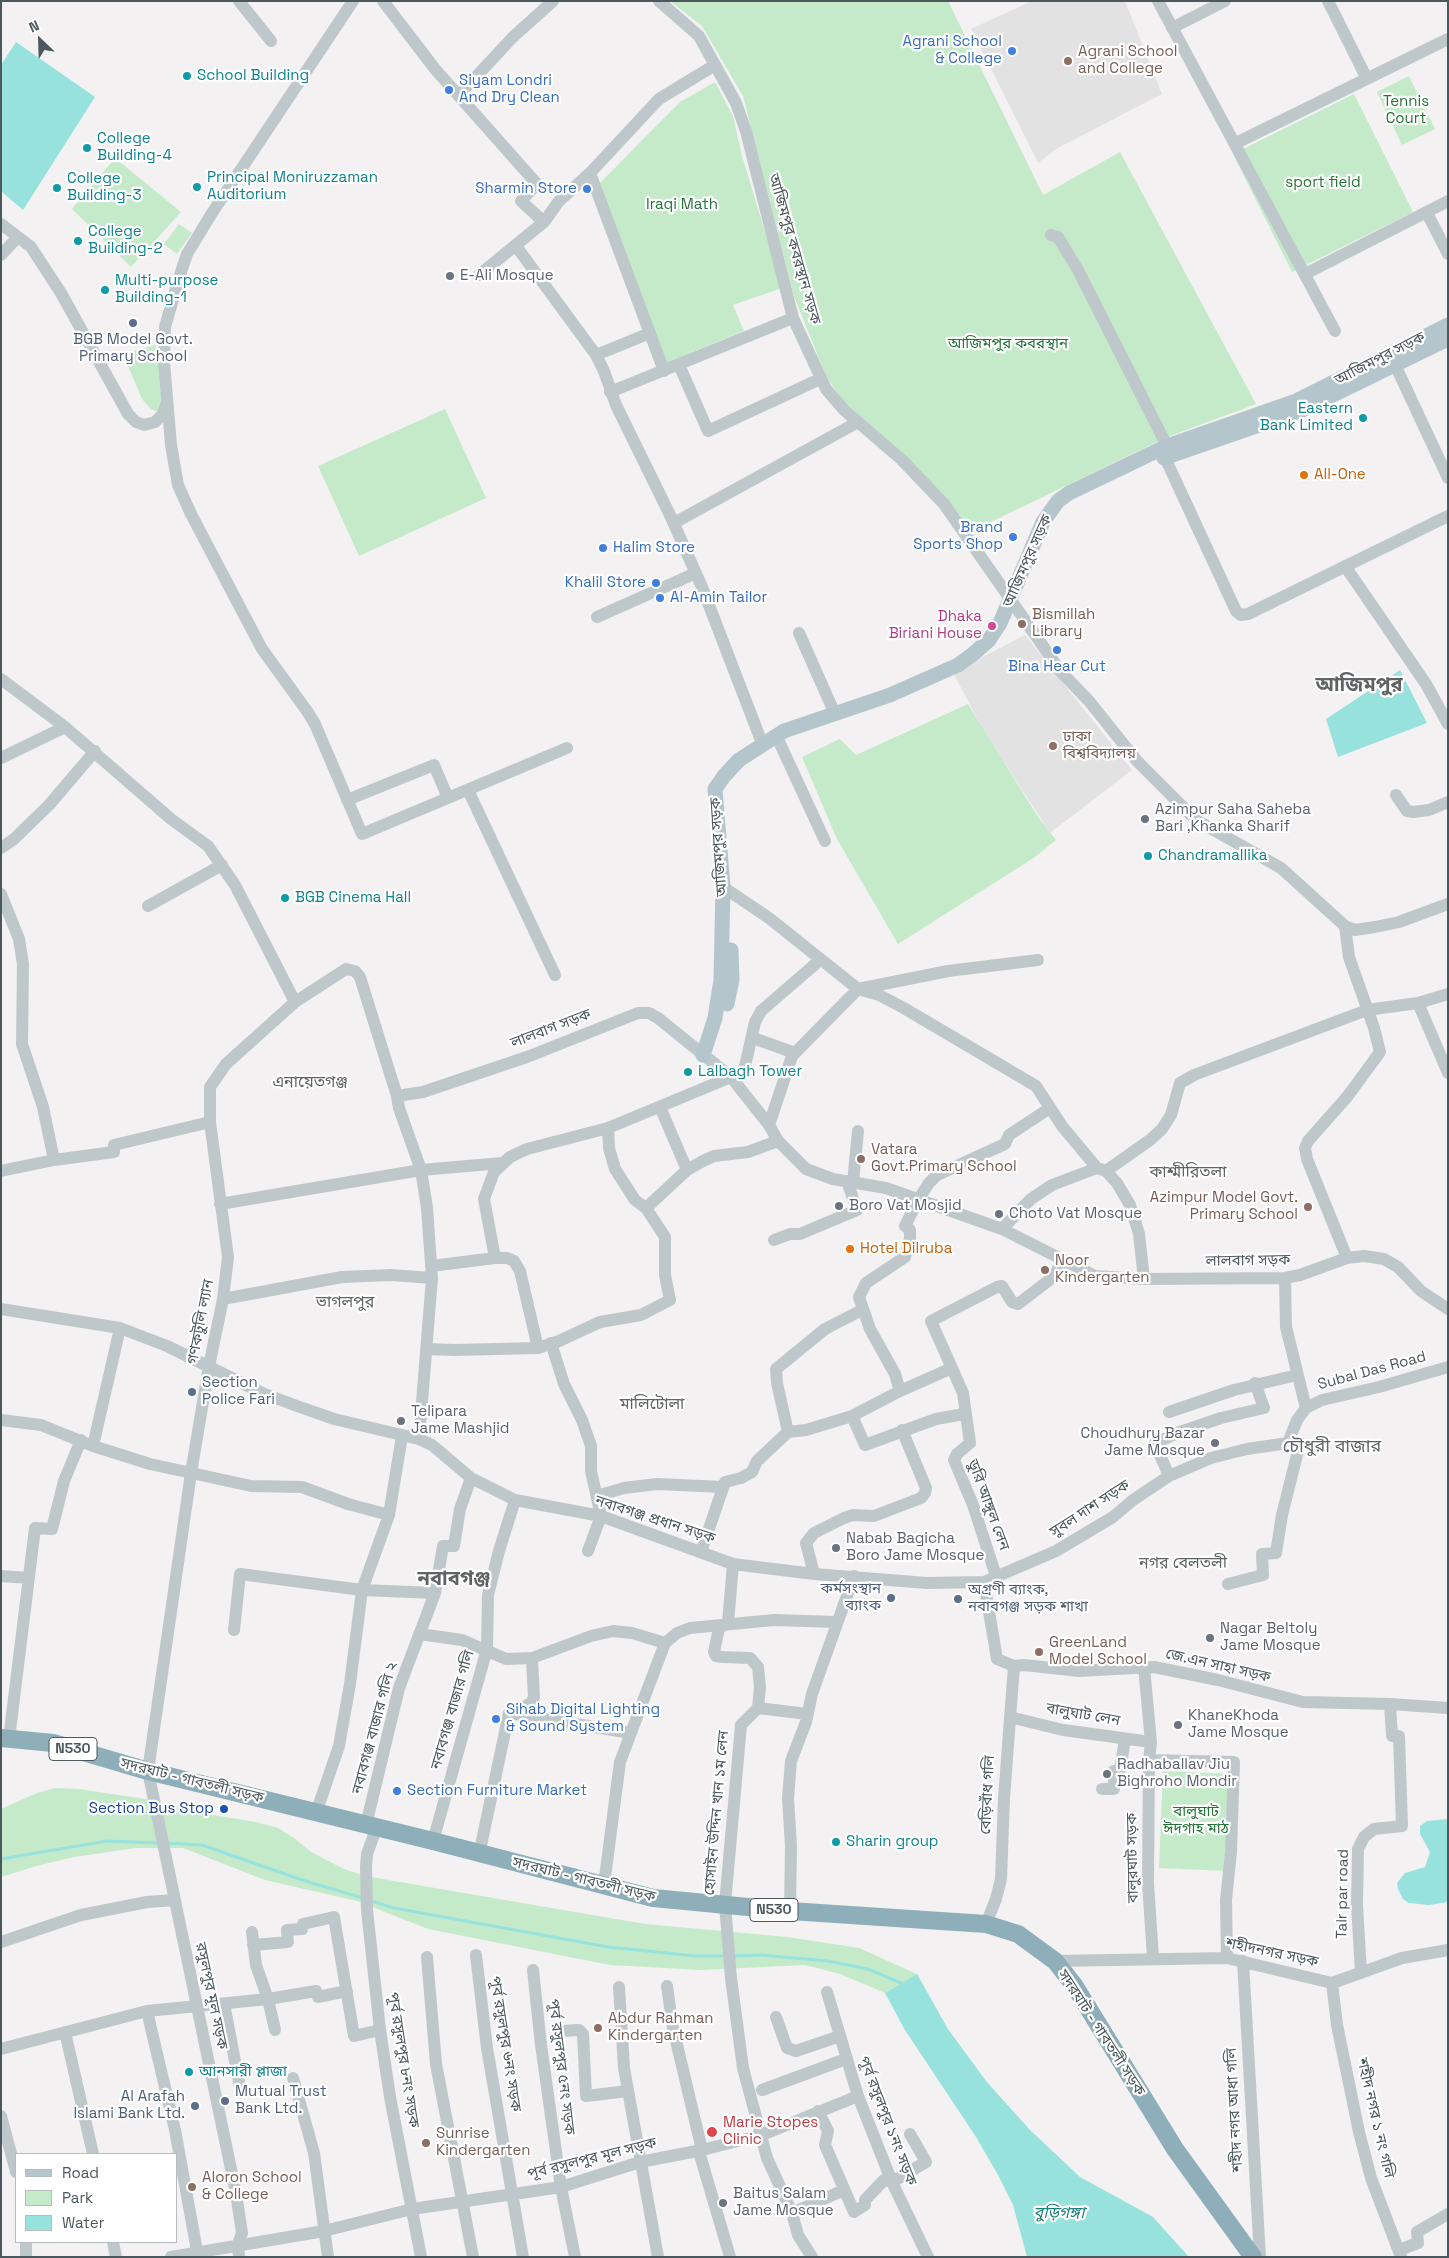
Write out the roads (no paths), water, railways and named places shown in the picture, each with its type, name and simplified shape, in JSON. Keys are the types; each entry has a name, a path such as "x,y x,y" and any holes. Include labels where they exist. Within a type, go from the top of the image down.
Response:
{"highway":[{"name":"সদরঘাট - গাবতলী সড়ক","path":"5,1738 53,1743 148,1771 433,1841 479,1855 653,1898 726,1910 790,1911 986,1924 1018,1934 1055,1962 1074,1985 1174,2148 1253,2257"}],"main road":[{"name":"আজিমপুর সড়ক","path":"1392,359 1448,325"},
{"name":"আজিমপুর সড়ক","path":"726,890 715,789 724,776 739,760 762,743 868,711 962,670 994,644 1013,602 1042,522 1058,501 1069,493 1164,451 1296,401 1392,359 1448,339"},
{"name":"আজিমপুর সড়ক","path":"707,1058 721,980 726,890 725,785 778,739 836,714 890,695 958,665 989,640 1013,602"}],"street":[{"path":"239,1 271,41"},
{"path":"353,1 212,213 187,254 165,326 164,362 169,398 171,445 178,485 191,514 262,649 307,711 362,834 567,748"},
{"path":"383,1 435,70 537,184 521,201 544,222"},
{"path":"459,96 513,37 553,1"},
{"name":"আজিমপুর কবরস্থান সড়ক","path":"659,1 699,36 736,103 746,132 793,318 820,379 836,401 902,460 944,504 1061,672 1089,701 1137,761 1174,800 1196,820 1281,868 1344,926"},
{"path":"1158,1 1236,143 1335,331"},
{"path":"1172,28 1225,1"},
{"path":"1328,1 1367,78"},
{"path":"1236,143 1448,39"},
{"path":"479,275 544,222 559,201 590,173 659,99 715,65"},
{"path":"590,173 664,371"},
{"path":"1305,274 1448,201"},
{"path":"1427,213 1448,254"},
{"path":"1,224 31,247 61,292 128,414 136,422 144,425 155,422 163,414 169,398"},
{"path":"1051,235 1058,237 1078,270 1164,451 1236,611 1241,615 1248,614 1448,516"},
{"path":"1,255 18,237"},
{"path":"516,246 596,355 610,392 674,523 696,573 762,743"},
{"path":"610,392 793,318"},
{"path":"596,355 650,333"},
{"path":"1392,359 1448,478"},
{"path":"679,365 708,430 820,379"},
{"path":"674,523 858,422"},
{"path":"1345,566 1426,684 1448,724"},
{"path":"597,616 696,573"},
{"path":"799,633 836,714"},
{"path":"1,680 65,726 171,819 208,846 235,885 295,1002"},
{"path":"1,758 65,726"},
{"path":"778,739 824,840"},
{"path":"1,848 14,840 95,752"},
{"path":"347,800 434,765 448,798"},
{"path":"468,790 555,975"},
{"path":"1396,796 1407,811 1413,812 1429,810 1448,802"},
{"path":"148,906 222,866"},
{"path":"726,890 769,918 858,989 879,995 902,1007 1036,1086 1050,1108 1102,1170 1117,1183 1130,1205 1139,1234 1144,1279"},
{"path":"1,894 18,939 23,964 22,1044 43,1107 54,1160"},
{"path":"1347,1258 1307,1159 1305,1148 1308,1141 1347,1097 1380,1052 1368,1010 1349,957 1344,926 1355,930 1399,922 1448,904"},
{"path":"220,1204 421,1170 502,1162 527,1148 608,1128 734,1080 746,1066 755,1022 761,1011 820,960"},
{"path":"769,1125 792,1056 858,989 948,971 1038,960"},
{"name":"গণকটুলি ল্যান","path":"148,1771 191,1473 209,1366 224,1299 228,1257 210,1122 210,1087 226,1064 295,1002 346,969 355,971 360,977 398,1096"},
{"path":"1002,1229 1031,1199 1052,1185 1102,1170 1150,1140 1171,1115 1180,1083 1194,1075 1368,1010 1418,1003 1448,994"},
{"path":"1418,1003 1448,1073"},
{"name":"লালবাগ সড়ক","path":"398,1096 423,1092 517,1060 638,1013 649,1013 658,1018 734,1080 769,1125 778,1141 806,1169 834,1179 886,1188 1002,1229 1095,1276 1144,1279 1285,1278 1300,1275 1359,1255 1384,1259 1398,1267 1421,1291 1448,1309"},
{"path":"753,1038 795,1052"},
{"path":"398,1096 398,1108 421,1170 427,1208 432,1272 419,1439"},
{"path":"660,1107 687,1170"},
{"path":"900,1391 894,1374 885,1360 862,1310 859,1298 866,1283 905,1257 910,1230 905,1226 918,1200 937,1175 1005,1144 1010,1135 1050,1108"},
{"path":"1,1171 54,1160 114,1152 114,1145 210,1122"},
{"path":"426,1349 538,1348 600,1322 641,1314 670,1300 665,1275 665,1237 646,1208 636,1200 615,1169 609,1148 608,1128"},
{"path":"774,1240 790,1234 800,1234 857,1210 849,1187 853,1182 858,1131"},
{"path":"646,1208 687,1170 714,1156 748,1152 778,1141"},
{"path":"495,1258 484,1199 488,1184 502,1162"},
{"path":"224,1299 342,1278 432,1272 495,1258 507,1258 514,1262 520,1271 538,1348"},
{"path":"701,1552 725,1482 741,1478 752,1472 757,1461 788,1432 806,1430 852,1416 900,1391 952,1368 931,1323 932,1319 1002,1286 1012,1302 1018,1304 1052,1278 1064,1260"},
{"name":"Subal Das Road","path":"1285,1278 1286,1327 1306,1408"},
{"name":"নবাবগঞ্জ প্রধান সড়ক","path":"1,1309 120,1328 209,1366 262,1393 297,1406 334,1419 419,1439 432,1445 472,1478 515,1500 601,1516 732,1564 814,1574 928,1583 984,1582"},
{"path":"788,1432 777,1383 776,1369 825,1329 862,1310"},
{"path":"5,1738 35,1528 52,1529 64,1481 87,1443 120,1328"},
{"path":"551,1343 564,1384 582,1420 591,1446 591,1471 601,1516 588,1551"},
{"name":"Subal Das Road","path":"1288,1443 1297,1420 1306,1408 1322,1400 1379,1387 1448,1367"},
{"name":"ডুরি আঙ্গুল লেন","path":"952,1368 963,1393 964,1414 970,1444 957,1454 954,1460 973,1505 996,1576"},
{"name":"Subal Das Road","path":"1169,1412 1255,1384 1297,1376"},
{"path":"1228,1584 1263,1575 1262,1554 1276,1553 1282,1515 1298,1451 1296,1447 1288,1443 1247,1449 1211,1458 1169,1476 1155,1443 1180,1432 1264,1408 1255,1384"},
{"path":"852,1416 865,1445 936,1419 964,1414"},
{"path":"1,1420 41,1425 150,1464 251,1486 302,1487 348,1504 389,1515"},
{"path":"814,1574 806,1543 814,1533 854,1515 874,1516 921,1498 925,1493 926,1488 902,1430"},
{"path":"316,1812 338,1746 350,1684 362,1590 389,1515 402,1436"},
{"name":"সুবল দাশ সড়ক","path":"984,1582 1056,1551 1113,1517 1169,1476"},
{"name":"নবাবগঞ্জ বাজার গলি ২","path":"366,1867 371,1827 400,1688 436,1592 443,1546 454,1546 460,1509 472,1478"},
{"path":"597,1496 624,1488 657,1484 723,1487"},
{"name":"নবাবগঞ্জ বাজার গলি","path":"433,1841 487,1649 488,1596 499,1550 515,1500"},
{"path":"728,1624 732,1564"},
{"path":"234,1630 240,1574 362,1590 436,1592"},
{"path":"1,1576 29,1578"},
{"path":"790,1911 788,1780 795,1747 808,1714 812,1694 854,1576"},
{"path":"984,1582 997,1658 1014,1666"},
{"path":"604,1885 620,1762 665,1643 676,1633 690,1628 774,1620 837,1622"},
{"path":"728,1624 718,1628 714,1652 716,1656 750,1658 758,1667 760,1688 758,1708 808,1714"},
{"path":"419,1634 462,1640 487,1649 506,1659 532,1658 591,1636 613,1631 632,1633 665,1643"},
{"path":"509,1713 530,1704 534,1698 532,1658"},
{"name":"জে.এন সাহা সড়ক","path":"1014,1666 1024,1664 1087,1671 1144,1667 1181,1672 1303,1702 1390,1704 1448,1708"},
{"name":"বেড়িবাঁধ গলি","path":"986,1924 996,1899 1001,1878 1014,1666"},
{"name":"বালুরঘাট সড়ক","path":"1144,1667 1151,1742 1149,1760 1148,1883 1153,1958"},
{"name":"Talr par road","path":"1361,1973 1356,1905 1358,1848 1364,1838 1374,1829 1402,1826 1399,1736 1392,1736 1390,1704"},
{"name":"হোসাইন উদ্দিন খান ১ম লেন","path":"758,1708 741,1725 726,1910 732,1978 742,2068 767,2158 792,2213 798,2235 812,2257"},
{"path":"509,1713 631,1732"},
{"path":"479,1855 509,1713"},
{"name":"বালুঘাট লেন","path":"1010,1717 1063,1730 1151,1742"},
{"path":"1102,1789 1114,1789 1114,1771 1120,1770 1125,1738"},
{"path":"1149,1760 1234,1762 1231,1852 1226,1900 1226,1958"},
{"name":"রসুলপুর মূল সড়ক","path":"148,1771 236,2193 242,2233 239,2251"},
{"name":"পূর্ব রসুলপুর ৮নং সড়ক","path":"366,1867 367,1910 380,2030 390,2097 421,2257"},
{"path":"1,1942 81,1915 147,1902 175,1900"},
{"path":"275,2030 268,1999 256,1966 252,1938 288,1942 287,1930 302,1929 303,1924 334,1917 354,2036 380,2030"},
{"name":"শহীদনগর সড়ক","path":"1055,1962 1153,1958 1226,1958 1332,1983 1402,1958 1448,1950"},
{"name":"পূর্ব রসুলপুর ৬নং সড়ক","path":"476,1955 487,2048 523,2257"},
{"path":"427,1957 436,2064 473,2257"},
{"name":"শহীদ নগর আধা গলি","path":"1243,1961 1260,2257"},
{"name":"পূর্ব রসুলপুর ৫নং সড়ক","path":"533,1970 540,2045 561,2187 574,2257"},
{"name":"শহীদ নগর ১ নং গলি","path":"1332,1983 1337,2025 1359,2132 1371,2178 1400,2254"},
{"path":"667,1986 673,2028 702,2150 700,2155 730,2257"},
{"path":"619,1988 624,2068 658,2257"},
{"path":"1,2049 147,2011 268,1999 316,1991 318,1996 347,1991"},
{"name":"পূর্ব রসুলপুর ১নং সড়ক","path":"827,1992 858,2096 892,2182 928,2257"},
{"path":"224,2004 240,2087"},
{"path":"147,2011 175,2130 197,2251"},
{"path":"776,2016 787,2048 796,2051 840,2036"},
{"path":"563,2031 579,2030 583,2034 586,2096 628,2091"},
{"path":"65,2032 93,2153"},
{"path":"762,2090 846,2059"},
{"path":"293,2078 314,2153 328,2257"},
{"name":"পূর্ব রসুলপুর মূল সড়ক","path":"171,2257 197,2251 239,2251 412,2209 463,2203 561,2187 640,2162 702,2150 762,2135 858,2096"},
{"path":"818,2111 828,2131 826,2145 854,2212 866,2205 865,2200 884,2180 892,2182 926,2162 910,2134"},
{"path":"1,2116 15,2168"},
{"path":"792,2213 844,2190"},
{"path":"1400,2254 1418,2243 1417,2232 1448,2214"},
{"path":"26,2243 26,2257"},
{"path":"113,2243 116,2257"}],"water":[{"path":"16,42 95,97 23,210 1,191 1,65"},
{"path":"1400,670 1427,723 1338,757 1326,719"},
{"path":"1448,1819 1448,1902 1429,1905 1409,1903 1403,1899 1397,1883 1405,1873 1425,1867 1430,1852 1420,1834 1420,1826 1427,1821"},
{"name":"বুড়িগঙ্গা","path":"917,1974 948,2029 986,2081 1030,2130 1080,2177 1153,2217 1189,2257 1027,2257 1013,2205 998,2175 976,2137 905,2030 885,1993"}],"waterway":[{"path":"1,1859 107,1841 159,1843"},
{"path":"165,1843 202,1845 302,1880 363,1898"},
{"path":"371,1901 394,1908 608,1947 695,1956 725,1956"},
{"path":"731,1956 761,1955 828,1961 868,1969 901,1983"}],"place":[{"name":"Agrani School & College","path":"1012,51"},
{"name":"Agrani School and College","path":"1068,61"},
{"name":"School Building","path":"187,76"},
{"name":"Siyam Londri And Dry Clean","path":"449,90"},
{"name":"College Building-4","path":"87,148"},
{"name":"Principal Moniruzzaman Auditorium","path":"197,187"},
{"name":"College Building-3","path":"57,188"},
{"name":"Sharmin Store","path":"587,189"},
{"name":"College Building-2","path":"78,241"},
{"name":"E-Ali Mosque","path":"450,276"},
{"name":"Multi-purpose Building-1","path":"105,290"},
{"name":"BGB Model Govt. Primary School","path":"133,323"},
{"name":"Eastern Bank Limited","path":"1363,418"},
{"name":"All-One","path":"1304,475"},
{"name":"Brand Sports Shop","path":"1013,537"},
{"name":"Halim Store","path":"603,548"},
{"name":"Khalil Store","path":"656,583"},
{"name":"Al-Amin Tailor","path":"660,598"},
{"name":"Bismillah Library","path":"1022,624"},
{"name":"Dhaka Biriani House","path":"992,626"},
{"name":"Bina Hear Cut","path":"1057,650"},
{"name":"ঢাকা বিশ্ববিদ্যালয়","path":"1053,746"},
{"name":"Azimpur Saha Saheba Bari ,Khanka Sharif","path":"1145,819"},
{"name":"Chandramallika","path":"1148,856"},
{"name":"BGB Cinema Hall","path":"285,898"},
{"name":"Lalbagh Tower","path":"688,1072"},
{"name":"Vatara Govt.Primary School","path":"861,1159"},
{"name":"Boro Vat Mosjid","path":"839,1206"},
{"name":"Azimpur Model Govt. Primary School","path":"1308,1207"},
{"name":"Choto Vat Mosque","path":"999,1214"},
{"name":"Hotel Dilruba","path":"850,1249"},
{"name":"Noor Kindergarten","path":"1045,1270"},
{"name":"Section Police Fari","path":"192,1392"},
{"name":"Telipara Jame Mashjid","path":"401,1421"},
{"name":"Choudhury Bazar Jame Mosque","path":"1215,1443"},
{"name":"Nabab Bagicha Boro Jame Mosque","path":"836,1548"},
{"name":"কর্মসংস্থান ব্যাংক","path":"891,1598"},
{"name":"অগ্রণী ব্যাংক, নবাবগঞ্জ সড়ক শাখা","path":"958,1599"},
{"name":"Nagar Beltoly Jame Mosque","path":"1210,1638"},
{"name":"GreenLand Model School","path":"1039,1652"},
{"name":"Sihab Digital Lighting & Sound System","path":"496,1719"},
{"name":"KhaneKhoda Jame Mosque","path":"1178,1725"},
{"name":"Radhaballav Jiu Bighroho Mondir","path":"1107,1774"},
{"name":"Section Furniture Market","path":"397,1791"},
{"name":"Section Bus Stop","path":"224,1809"},
{"name":"Sharin group","path":"836,1842"},
{"name":"Abdur Rahman Kindergarten","path":"598,2028"},
{"name":"আনসারী প্লাজা","path":"189,2072"},
{"name":"Mutual Trust Bank Ltd.","path":"225,2101"},
{"name":"Al Arafah Islami Bank Ltd.","path":"195,2106"},
{"name":"Marie Stopes Clinic","path":"712,2132"},
{"name":"Sunrise Kindergarten","path":"426,2143"},
{"name":"Aloron School & College","path":"192,2187"},
{"name":"Baitus Salam Jame Mosque","path":"723,2203"}],"district":[{"name":"আজিমপুর","path":"1359,686"},
{"name":"এনায়েতগঞ্জ","path":"310,1083"},
{"name":"কাশ্মীরিতলা","path":"1188,1173"},
{"name":"ভাগলপুর","path":"345,1303"},
{"name":"মালিটোলা","path":"652,1405"},
{"name":"চৌধুরী বাজার","path":"1332,1447"},
{"name":"নগর বেলতলী","path":"1183,1564"},
{"name":"নবাবগঞ্জ","path":"454,1580"}],"park label":[{"name":"Tennis Court","path":"1406,110"},
{"name":"sport field","path":"1323,183"},
{"name":"Iraqi Math","path":"682,205"},
{"name":"আজিমপুর কবরস্থান","path":"1008,344"},
{"name":"বালুঘাট ঈদগাহ মাঠ","path":"1196,1820"}]}
